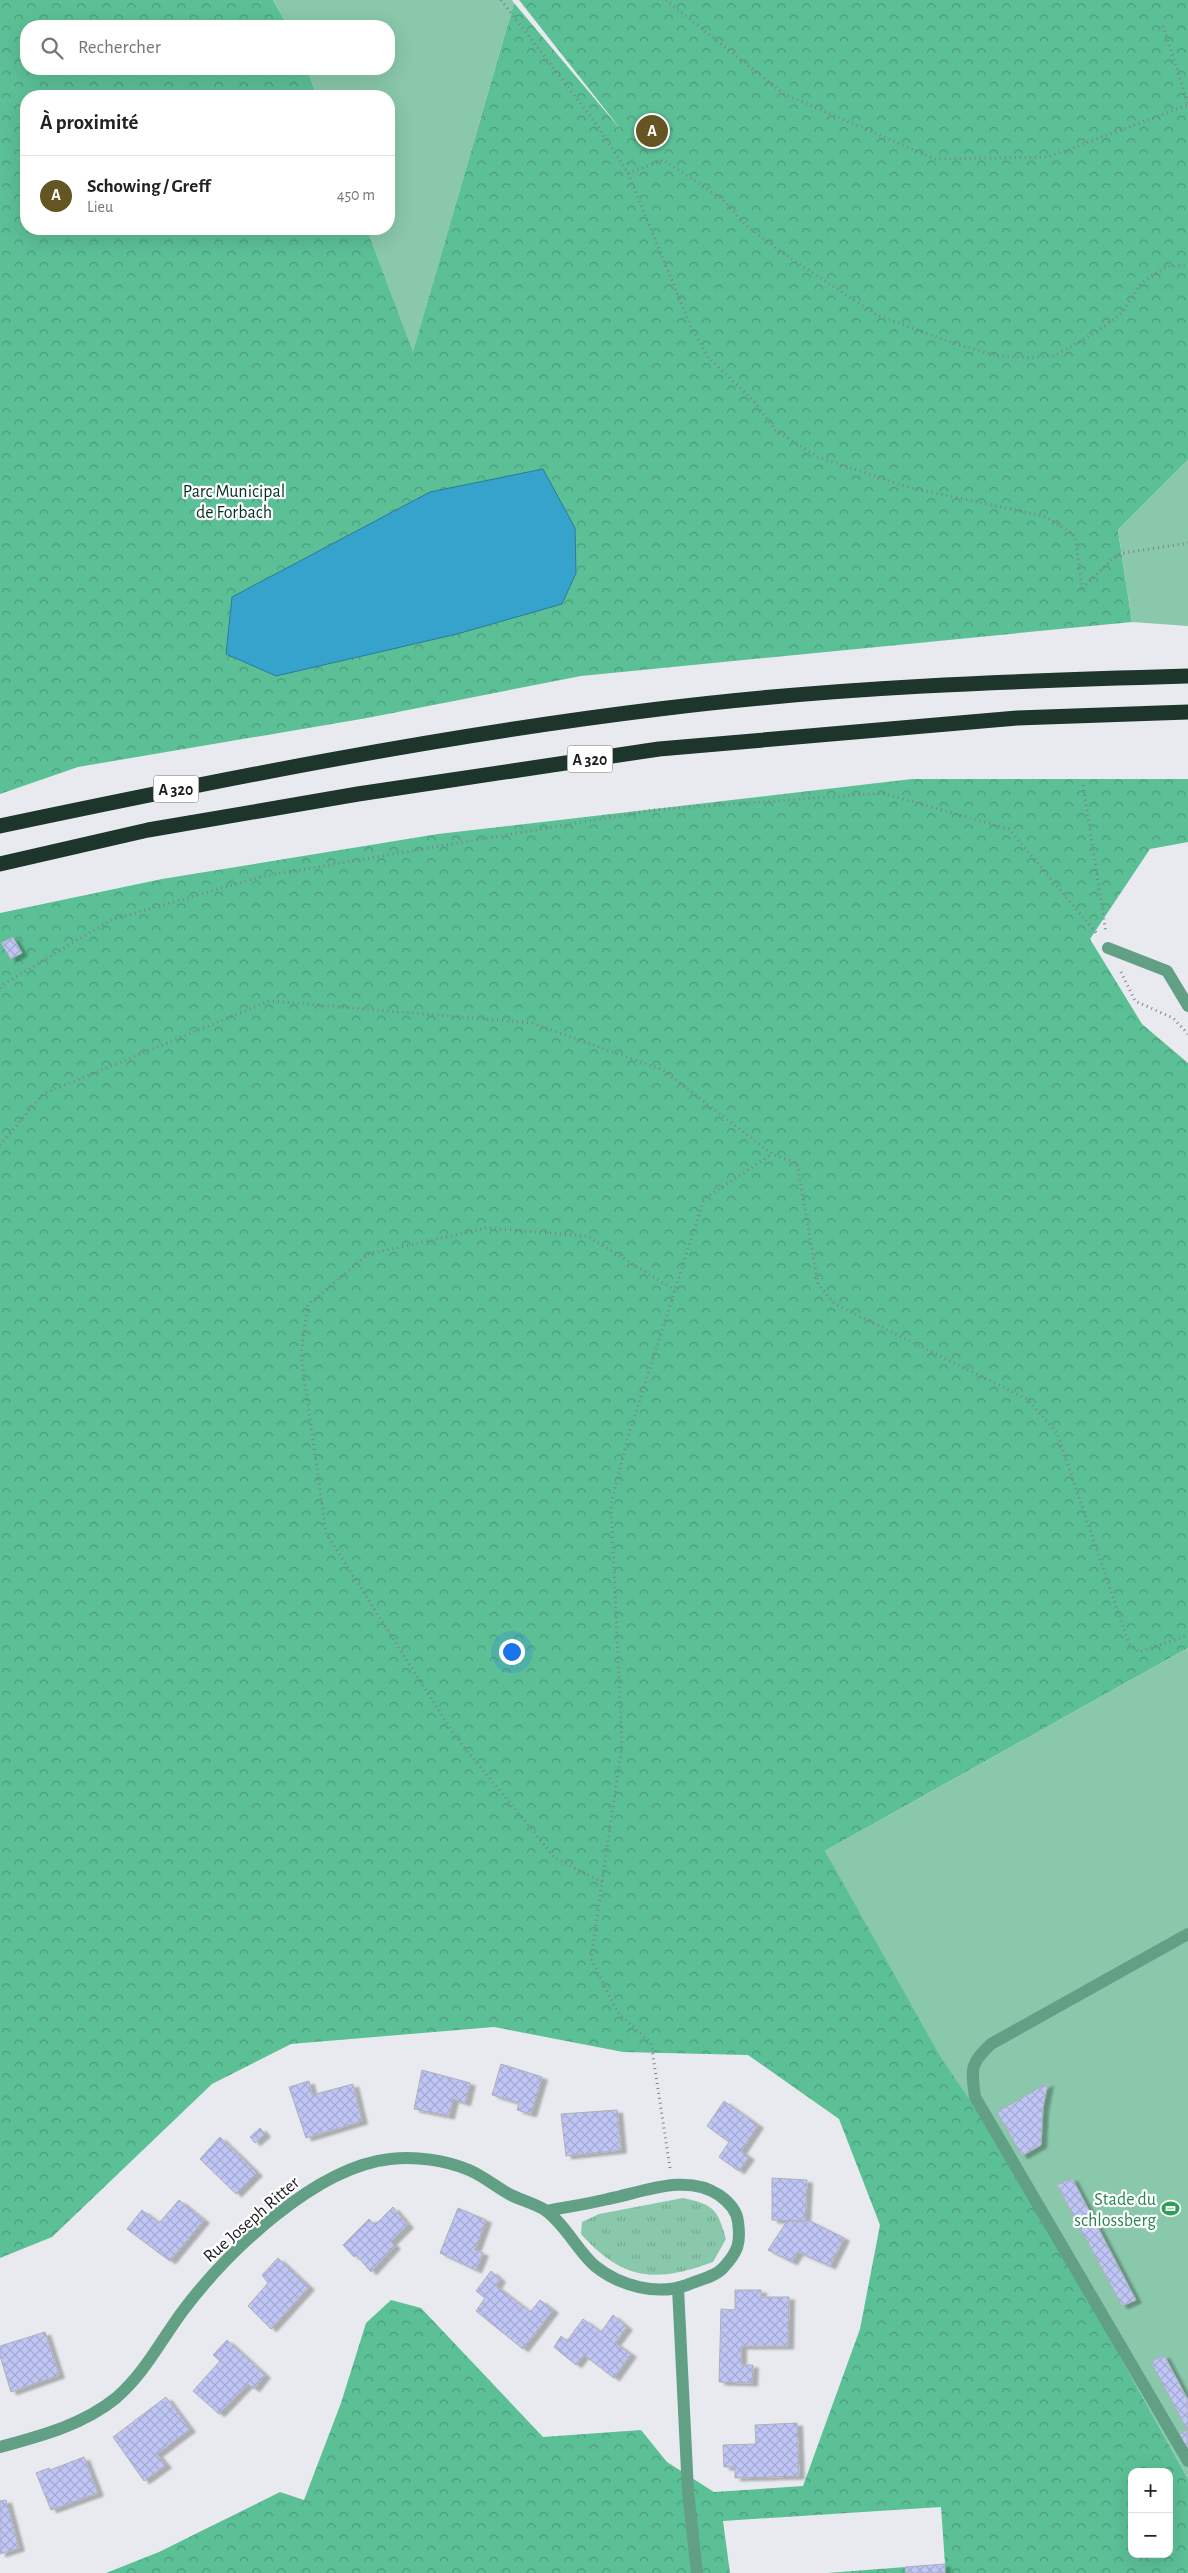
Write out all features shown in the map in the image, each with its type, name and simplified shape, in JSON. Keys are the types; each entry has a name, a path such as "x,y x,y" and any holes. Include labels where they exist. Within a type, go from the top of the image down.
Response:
{"highway":[{"name":"A 320","path":"0,826 352,754 658,709 818,693 980,682 1188,676"},
{"name":"A 320","path":"0,864 148,830 358,794 659,749 1017,718 1188,712"}],"street":[{"path":"1108,948 1167,971 1188,1006"},
{"path":"1188,1934 991,2044 976,2058 972,2074 975,2097 1188,2461"},
{"name":"Rue Joseph Ritter","path":"0,2447 44,2435 84,2418 115,2399 143,2371 182,2312 217,2268 273,2218 319,2184 352,2167 390,2158 432,2159 470,2170 510,2194 546,2211 596,2266 612,2276 648,2290 678,2288 719,2272 732,2259 741,2241 738,2214 726,2200 708,2188 683,2184 546,2211"},
{"path":"678,2288 688,2492 697,2573"}],"path":[{"path":"501,0 597,125 628,173 691,327 708,357 753,400 775,430 818,457 911,488 1044,516 1075,535 1082,588 1118,554 1188,543"},
{"path":"666,0 784,94 935,159 1048,157 1188,104 1163,26"},
{"path":"628,173 663,160 722,199 748,227 787,256 877,315 956,344 998,356 1031,358 1056,355 1096,332 1122,313 1140,284 1165,267 1188,265"},
{"path":"1083,785 1108,948"},
{"path":"0,988 111,920 264,876 654,810 882,794 1009,829 1108,948 1135,1001 1173,1018 1188,1034"},
{"path":"0,1145 43,1094 270,1001 532,1023 663,1070 772,1154 797,1163 818,1284 835,1304 1027,1399 1057,1433 1130,1644 1139,1652 1188,1635"},
{"path":"672,2186 651,2042 618,2013 591,1959 622,1746 611,1504 630,1434 704,1199 772,1154"},
{"path":"602,1882 555,1858 454,1736 326,1534 301,1355 308,1305 368,1254 487,1228 587,1236 675,1290"}],"green space":[{"name":"Parc Municipal de Forbach","path":"0,0 273,0 285,20 20,20 20,75 309,75 315,90 20,90 20,235 369,235 413,351 514,3 622,131 519,0 1188,0 1188,460 1118,530 1132,622 581,676 367,718 78,767 0,794"},
{"path":"273,0 512,0 514,3 413,352 369,235 395,235 395,90 315,90 309,75 395,75 395,20 285,20"},
{"path":"1188,460 1188,626 1132,622 1118,530"},
{"path":"912,779 1188,779 1188,842 1150,849 1090,939 1142,1024 1188,1063 1188,1648 825,1851 1013,2163 1188,2479 1188,2573 827,2573 945,2564 941,2507 723,2521 730,2573 106,2573 159,2552 280,2492 304,2500 341,2403 366,2323 391,2300 421,2308 543,2437 641,2430 667,2462 714,2492 803,2486 860,2329 880,2225 839,2119 748,2055 623,2052 494,2027 291,2044 212,2084 52,2237 0,2258 0,913 162,879 438,834"},
{"path":"1188,1648 1188,2479 1013,2163 941,2058 825,1851"},
{"path":"683,2198 708,2206 720,2221 726,2239 713,2262 674,2273 641,2274 611,2261 596,2250 581,2234 582,2222 599,2214"}],"water":[{"path":"543,469 575,528 576,573 562,604 457,634 276,676 226,654 232,597 430,492"}],"building":[{"path":"13,937 22,953 11,959 1,943"},
{"path":"501,2064 542,2077 531,2114 517,2110 519,2103 492,2095"},
{"path":"422,2070 470,2083 465,2103 453,2099 449,2116 414,2109"},
{"path":"309,2081 312,2095 353,2084 362,2121 306,2138 289,2087"},
{"path":"1048,2083 1043,2108 1041,2145 1022,2156 997,2112"},
{"path":"724,2101 758,2125 741,2151 749,2157 739,2171 719,2157 729,2142 707,2126"},
{"path":"617,2110 621,2150 566,2156 561,2114"},
{"path":"260,2128 265,2134 255,2143 250,2137"},
{"path":"220,2137 257,2173 236,2194 200,2159"},
{"path":"772,2178 807,2180 805,2221 772,2220"},
{"path":"1072,2178 1136,2300 1122,2306 1057,2185"},
{"path":"179,2200 204,2220 170,2261 127,2229 142,2210 159,2223"},
{"path":"393,2207 408,2225 391,2242 395,2246 371,2272 356,2255 354,2257 343,2245 369,2219 374,2224"},
{"path":"458,2208 486,2220 475,2250 483,2253 476,2270 440,2253"},
{"path":"787,2221 810,2221 844,2238 830,2266 798,2252 792,2262 768,2250"},
{"path":"278,2258 309,2287 271,2329 248,2306 268,2283 262,2275"},
{"path":"491,2271 500,2279 496,2286 530,2312 540,2300 553,2310 523,2349 476,2311 485,2298 476,2291"},
{"path":"735,2290 761,2290 761,2297 789,2297 788,2346 741,2346 741,2365 753,2365 752,2383 719,2382 721,2309 735,2310"},
{"path":"613,2315 627,2327 615,2343 631,2354 614,2378 584,2355 576,2365 554,2347 561,2336 567,2341 583,2319 601,2332"},
{"path":"45,2332 59,2375 11,2392 0,2356 0,2346"},
{"path":"227,2340 265,2375 254,2389 248,2384 219,2414 193,2391 220,2361 213,2355"},
{"path":"1164,2355 1188,2400 1188,2431 1151,2362"},
{"path":"166,2397 190,2429 157,2454 166,2465 144,2481 113,2437"},
{"path":"797,2423 799,2476 735,2478 735,2467 724,2467 723,2445 756,2444 755,2425"},
{"path":"1188,2431 1188,2450 1179,2434"},
{"path":"84,2457 98,2493 51,2510 36,2473 49,2468 50,2470"},
{"path":"6,2500 19,2548 0,2554 0,2501"},
{"path":"945,2564 945,2573 906,2573 905,2567"}],"place":[{"name":"Schowing / Greff","path":"652,131"},
{"name":"Stade du schlossberg","path":"1170,2209"}]}
